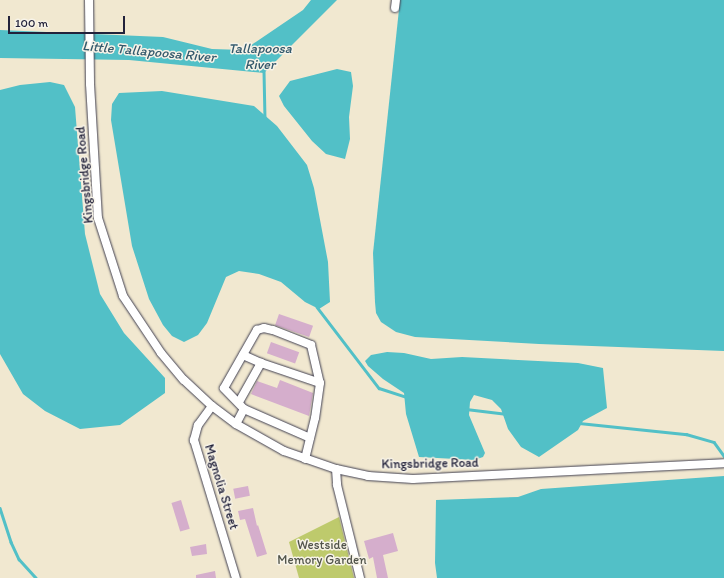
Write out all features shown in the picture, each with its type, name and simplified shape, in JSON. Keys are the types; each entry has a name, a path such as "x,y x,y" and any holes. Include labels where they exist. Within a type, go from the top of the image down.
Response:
{"street":[{"name":"Kingsbridge Road","path":"89,0 90,84 98,218 123,296 160,353 184,380 212,406 236,424 273,445 305,459 336,469 368,476 413,479 724,463"},
{"path":"305,459 310,438 320,383 311,344 264,328 257,330 224,388 241,406 310,438"},
{"path":"243,355 261,363 320,383"},
{"path":"236,424 241,406 261,363"},
{"name":"Magnolia Street","path":"212,406 198,425 194,440 236,578"},
{"path":"336,469 337,485 360,578"}],"green space":[{"name":"Westside Memory Garden","path":"339,517 354,578 299,578 289,542"}],"water":[{"name":"Tallapoosa River","path":"311,0 337,0 264,73 129,60 0,58 0,30 163,37 212,49 244,50 303,10"},
{"path":"400,0 724,0 724,351 539,344 415,337 396,332 381,322 376,313 373,253"},
{"path":"337,69 351,72 353,86 349,117 350,139 345,159 326,154 312,141 284,106 279,96 290,81"},
{"path":"50,82 64,85 75,107 85,234 100,294 124,333 165,378 165,393 120,425 80,429 45,411 23,394 0,354 0,90 20,85"},
{"path":"162,91 254,106 277,126 307,165 314,188 328,262 330,302 319,309 305,302 281,282 259,274 239,271 226,277 207,323 198,335 184,342 172,336 163,325 149,299 132,246 111,120 112,104 119,93"},
{"path":"387,352 404,353 431,359 462,357 578,363 603,368 607,408 583,421 578,430 539,457 521,447 508,429 501,409 492,400 474,395 470,402 469,415 485,453 483,457 474,460 419,457 406,414 404,393 383,379 368,366 365,361 371,355"},
{"path":"724,476 724,578 437,578 435,563 436,500 518,497 541,489"}],"building":[{"path":"279,314 313,326 309,337 275,325"},
{"path":"271,342 299,352 295,364 267,353"},
{"path":"280,380 313,393 309,416 251,394 257,381 277,388"},
{"path":"248,486 250,496 235,499 233,489"},
{"path":"181,500 190,529 180,532 171,503"},
{"path":"253,508 257,526 258,525 267,554 257,557 245,519 240,520 238,511"},
{"path":"393,533 398,551 383,555 388,578 377,578 373,557 369,559 364,541"},
{"path":"206,544 207,554 192,556 190,547"},
{"path":"215,571 216,578 196,578 196,575"}],"waterway":[{"path":"264,71 265,118"},
{"path":"317,307 379,388 407,397"},
{"path":"466,409 505,414"},
{"path":"579,423 686,434 714,442 724,456"},
{"path":"0,508 11,542 19,559 36,578"}],"water label":[{"name":"Little Tallapoosa River","path":"149,52"}]}
